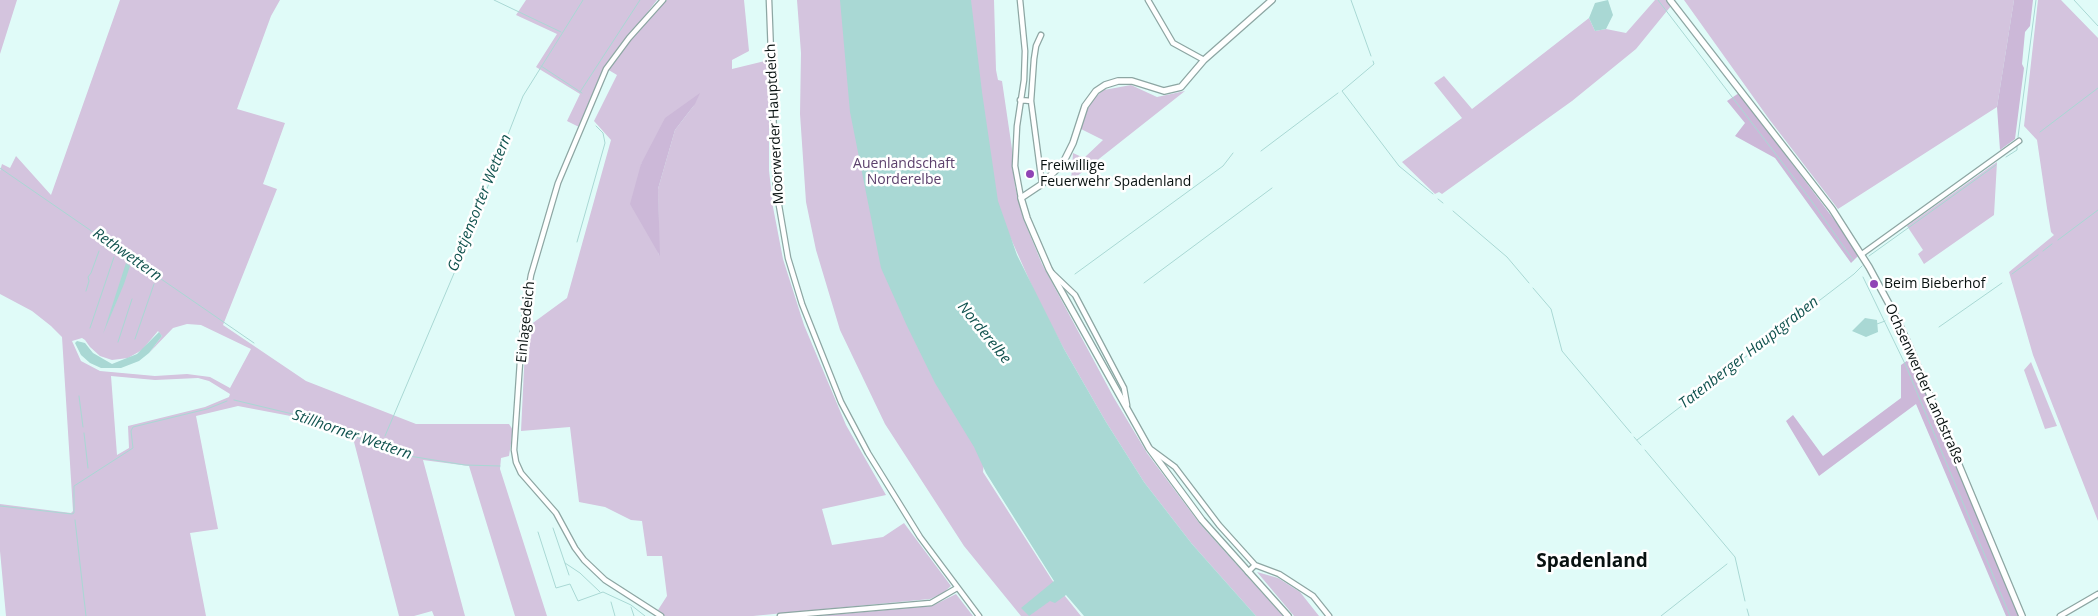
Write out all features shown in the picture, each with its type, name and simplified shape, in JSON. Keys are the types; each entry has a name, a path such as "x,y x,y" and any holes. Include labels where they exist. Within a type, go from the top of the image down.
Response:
{"street":[{"name":"Einlagedeich","path":"661,616 610,584 584,560 575,548 557,514 523,476 516,462 514,450 527,298 531,275 558,183 606,69 629,38 664,0"},
{"name":"Moorwerder Hauptdeich","path":"769,0 776,188 794,281 815,340 851,422 898,505 978,616"},
{"path":"1020,0 1025,50 1024,80 1017,126 1015,166 1027,218 1049,269 1149,448 1202,520 1288,616"},
{"path":"1148,0 1173,44 1204,60"},
{"path":"1021,198 1042,184 1056,171 1069,154 1085,106 1096,90 1118,81 1132,80 1153,88 1173,90 1180,87 1204,60 1272,0"},
{"name":"Ochsenwerder Landstraße","path":"1670,0 1832,210 1862,254 1907,341 2022,616"},
{"path":"1041,36 1035,52 1031,101 1042,184"},
{"path":"1020,100 1031,101"},
{"path":"1862,254 2019,141"},
{"path":"1049,269 1075,295 1124,388 1128,412"},
{"path":"1149,448 1174,467 1219,525 1256,565 1280,574 1302,587 1313,596 1329,616"},
{"path":"1248,572 1256,565"},
{"path":"780,616 931,603 957,588"},
{"path":"2060,616 2098,594"}],"green space":[{"path":"0,0 17,0 0,54"},
{"path":"120,0 280,0 271,16 237,109 285,123 263,184 277,189 223,325 306,381 416,424 509,424 513,430 509,456 501,458 500,469 547,616 515,616 469,466 423,460 465,616 434,616 432,611 414,616 399,616 353,438 301,418 238,406 196,416 218,529 190,533 206,616 6,616 0,551 0,504 71,513 73,511 62,337 32,311 0,294 0,171 2,164 10,168 16,156 51,195","holes":["187,324 201,325 251,349 230,388 210,377 187,374 155,376 100,371 81,361 72,341 82,338 100,356 112,360 128,358 142,350 158,331 162,336 149,353 173,328","111,376 155,380 198,378 209,381 230,394 229,397 205,407 128,426 129,448 117,455"]},
{"path":"526,0 657,0 605,67 579,127 567,121 580,94 536,67 557,34 516,15"},
{"path":"667,0 744,0 749,51 732,60 732,69 769,60 769,170 773,207 783,259 804,325 846,425 886,495 822,509 832,545 883,537 904,523 951,586 943,593 930,599 753,616 665,616 658,610 667,596 662,556 647,556 642,521 631,520 605,507 579,502 570,427 521,431 526,328 567,298 611,140 594,121 617,75 607,69 630,39","holes":["695,104 675,130 658,189 659,255 641,164"]},
{"name":"Auenlandschaft Norderelbe","path":"797,0 994,0 996,70 998,80 1002,81 1012,149 1015,186 1023,218 1042,264 1114,398 1147,453 1200,524 1283,616 1256,616 1192,544 1144,482 1106,422 1064,349 1040,304 1007,230 983,472 1052,580 1081,616 1021,616 964,546 885,424 840,330 816,250 806,202 800,114 801,53"},
{"path":"1655,0 1667,0 1671,6 1636,49 1572,101 1442,194 1439,192 1435,194 1402,162 1462,118 1434,83 1444,76 1472,109 1589,18 1595,31 1606,29 1626,33"},
{"path":"1684,0 2014,0 1997,107 1838,209 1769,119"},
{"path":"2038,0 2061,0 2098,38 2098,521 2033,355 2009,272 2054,235 2051,232 2037,140 2024,126"},
{"path":"1131,85 1157,97 1185,91 1071,181 1073,153 1084,158 1103,140 1081,129 1090,101 1104,90"},
{"path":"1997,162 1994,215 1924,264 1918,254 1923,250 1907,226"},
{"path":"2031,362 2057,426 2045,429 2024,370"},
{"path":"1257,572 1278,578 1300,592 1319,616 1294,616"},
{"path":"956,594 973,616 818,616 932,606"}],"shaded area":[{"path":"2014,0 2033,0 2030,26 2025,32 2022,64 2024,68 2015,139 2000,150 1997,107"},
{"path":"700,93 695,104 675,130 658,189 660,256 630,204 641,164 665,118"},
{"path":"1739,93 1860,254 1851,263 1775,158 1735,136 1745,123 1727,101"},
{"path":"1911,358 2021,616 2006,616 1916,404 1819,476 1786,421 1793,415 1823,456 1901,398 1901,365"}],"water":[{"name":"Norderelbe","path":"840,0 971,0 998,201 1017,255 1064,349 1106,422 1144,482 1192,544 1256,616 1084,616 1066,595 1055,603 1050,601 1029,616 1021,608 1054,581 986,473 974,447 935,383 881,268 850,112"},
{"path":"1608,0 1613,15 1606,29 1595,31 1589,18 1595,3"},
{"path":"126,263 130,266 103,334"},
{"path":"1865,318 1877,320 1878,332 1866,337 1852,331"},
{"path":"159,332 162,336 149,353 139,361 121,368 101,368 90,363 81,355 75,343 77,341 85,343 93,353 112,364 137,354"}],"waterway":[{"path":"494,0 561,32"},
{"name":"Goetjensorter Wettern","path":"385,436 455,271 523,96 583,0"},
{"path":"580,92 640,0"},
{"path":"1351,0 1371,56"},
{"path":"1658,0 1810,199 1853,260"},
{"name":"Tatenberger Hauptgraben","path":"2018,137 2036,0"},
{"path":"2074,0 2098,26"},
{"path":"1373,61 1374,64 1342,91 1399,166 1433,194"},
{"path":"541,66 582,93"},
{"path":"2040,132 2098,88"},
{"path":"1261,151 1338,93"},
{"path":"577,242 605,143 603,133 596,126"},
{"name":"Tatenberger Hauptgraben","path":"2006,157 2017,150 2017,146"},
{"path":"1075,274 1223,166 1233,153"},
{"name":"Tatenberger Hauptgraben","path":"1869,256 1996,165"},
{"name":"Rethwettern","path":"0,168 254,343"},
{"path":"1144,283 1272,188"},
{"path":"1438,199 1443,203"},
{"path":"2058,240 2098,210"},
{"path":"1453,211 1507,257 1529,283"},
{"path":"2043,251 2052,244"},
{"path":"86,291 89,281 88,277 99,251"},
{"path":"2012,274 2038,255"},
{"path":"90,328 114,257"},
{"name":"Tatenberger Hauptgraben","path":"1637,440 1862,266"},
{"path":"1863,277 1906,366 2010,616"},
{"path":"1939,327 2002,283"},
{"path":"135,339 154,284"},
{"path":"1533,288 1551,309 1562,351 1631,433"},
{"path":"118,342 132,299"},
{"path":"1877,324 1885,321"},
{"path":"79,396 83,427"},
{"name":"Stillhorner Wettern","path":"234,400 301,416 403,455 465,465 500,466"},
{"name":"Stillhorner Wettern","path":"0,506 72,514 74,513 74,486 133,448 131,431 133,427 207,409 227,401"},
{"path":"84,433 88,468"},
{"name":"Tatenberger Hauptgraben","path":"1634,437 1641,445"},
{"path":"1645,450 1735,557 1745,601"},
{"path":"75,520 86,616"},
{"path":"553,528 569,575"},
{"path":"538,532 556,588 570,584 578,601 603,592 631,605 645,616"},
{"path":"565,563 580,573 600,592"},
{"path":"1661,616 1727,564"},
{"path":"611,602 615,616"},
{"path":"631,607 634,616"},
{"path":"1747,609 1749,616"}],"place":[{"name":"Freiwillige Feuerwehr Spadenland","path":"1030,174"},
{"name":"Beim Bieberhof","path":"1874,284"}],"district":[{"name":"Spadenland","path":"1592,562"}]}
